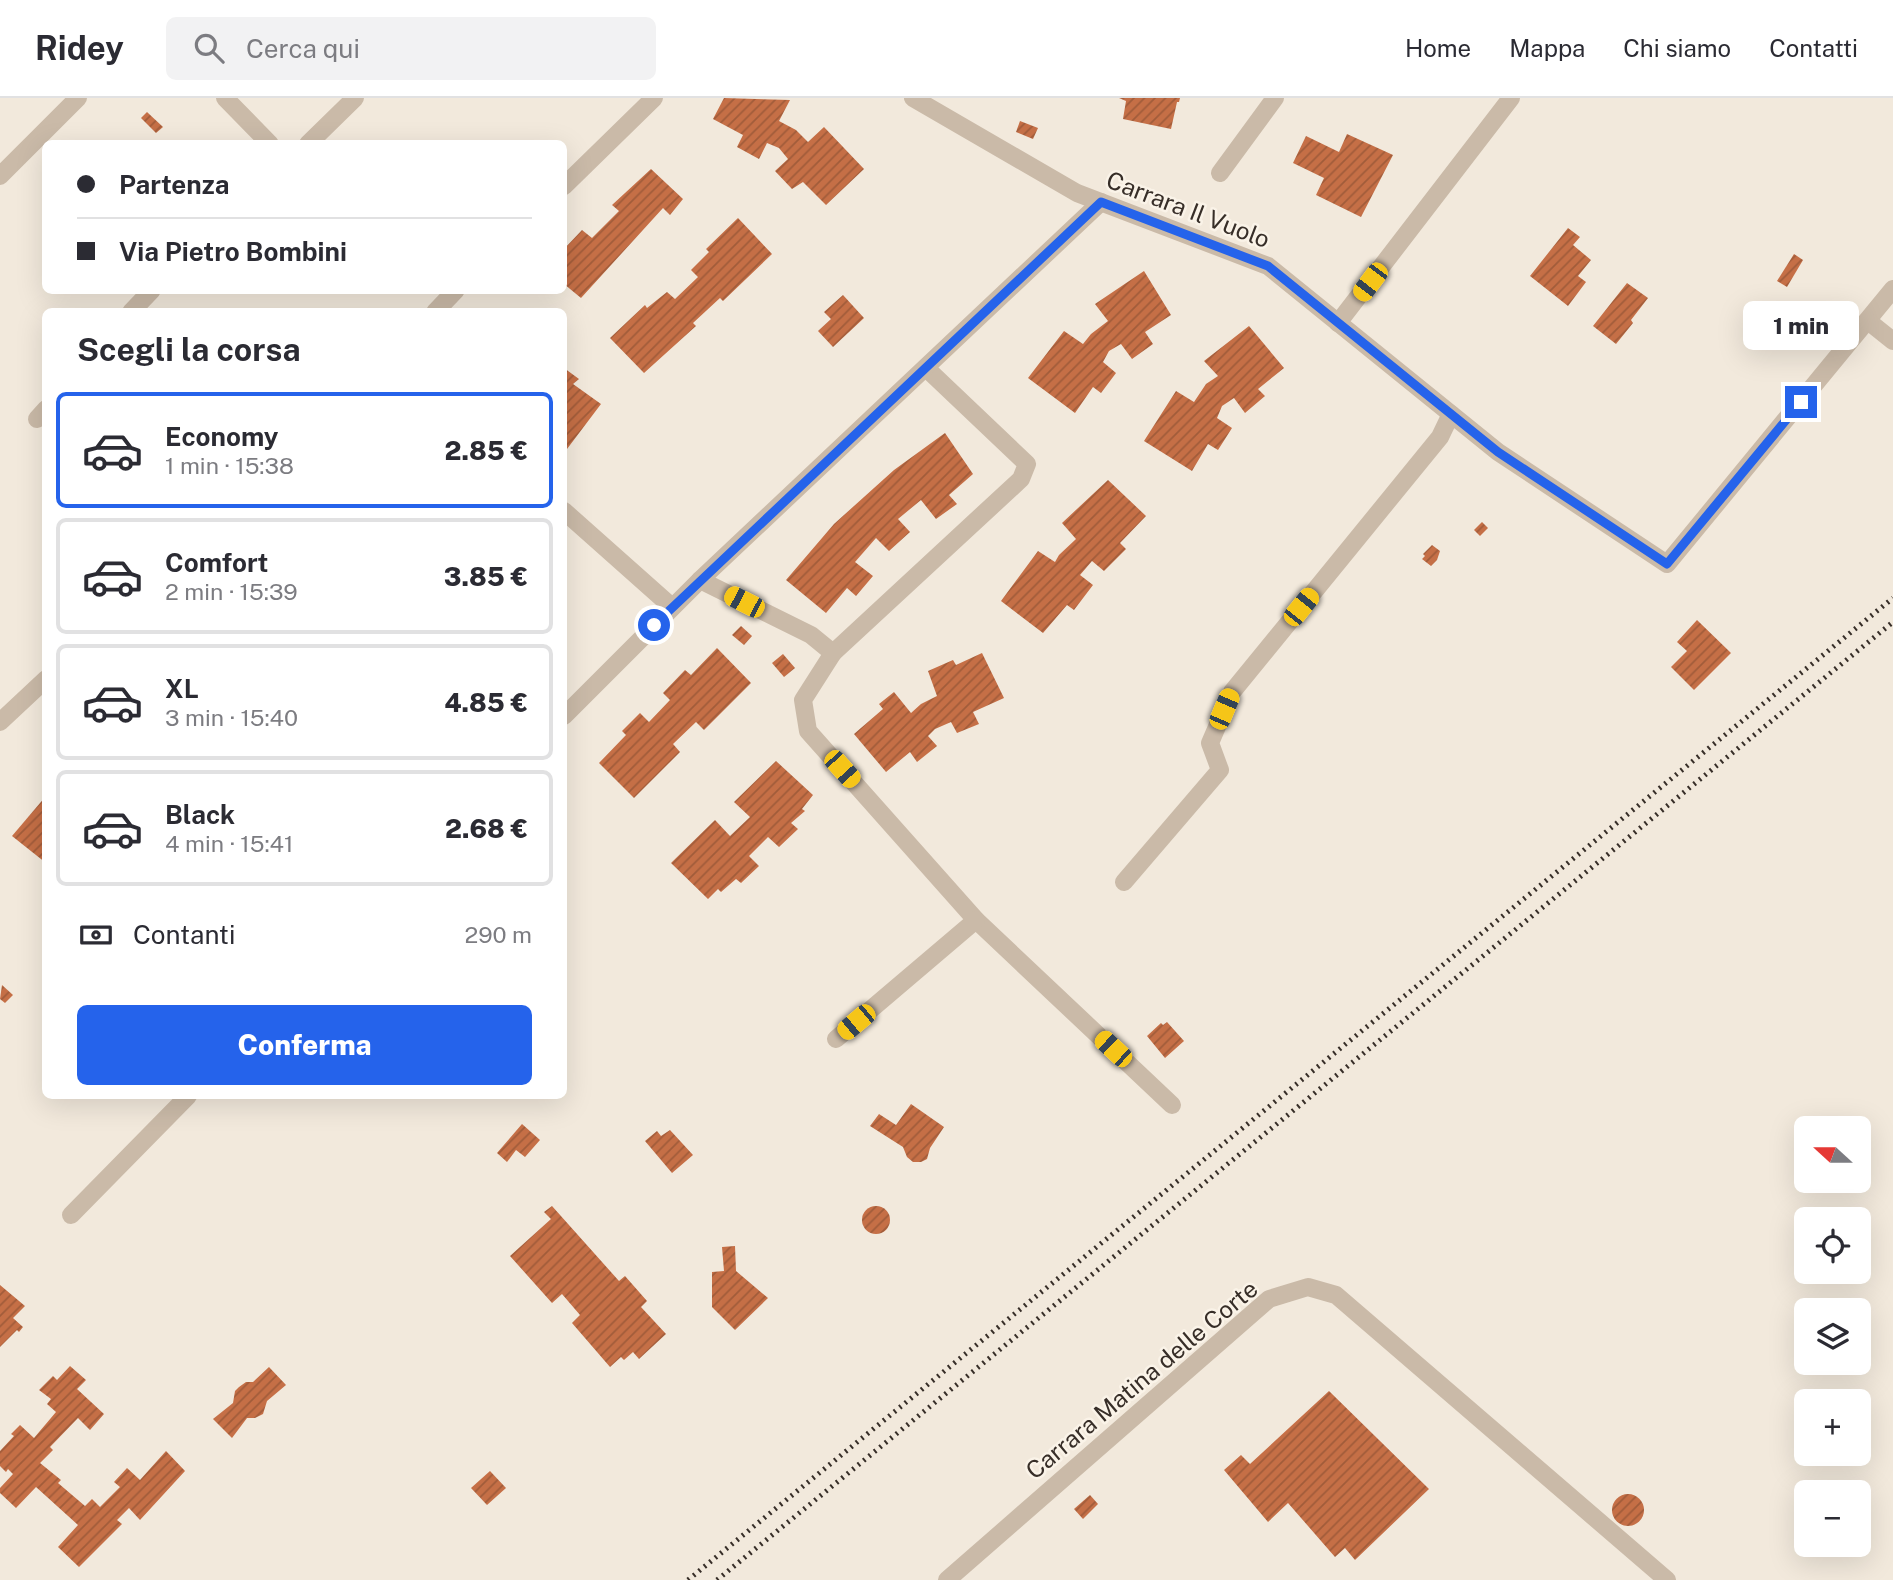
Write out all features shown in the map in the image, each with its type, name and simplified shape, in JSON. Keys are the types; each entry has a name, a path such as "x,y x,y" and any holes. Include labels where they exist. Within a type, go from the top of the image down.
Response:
{"street":[{"path":"0,176 78,98"},
{"path":"225,98 266,140"},
{"path":"312,140 355,98"},
{"path":"567,183 654,98"},
{"name":"Carrara Il Vuolo","path":"913,98 1077,193 1268,266 1498,452 1667,564 1868,321"},
{"path":"1220,173 1275,98"},
{"path":"1338,323 1511,98"},
{"path":"567,713 700,580 1101,202"},
{"path":"1893,289 1868,321 1893,341"},
{"path":"135,308 148,294"},
{"path":"439,308 452,294"},
{"path":"926,368 1027,464 1021,479 833,653 803,700 808,731 976,920 1172,1105"},
{"path":"1124,882 1220,770 1209,744 1232,692 1440,437 1451,414"},
{"path":"567,514 672,607"},
{"path":"700,580 811,635 833,653"},
{"path":"0,722 42,683"},
{"path":"836,1039 976,920"},
{"path":"71,1215 185,1099"},
{"name":"Carrara Matina delle Corte","path":"947,1580 1269,1299 1308,1287 1336,1295 1667,1580"}],"building":[{"path":"724,98 790,100 779,121 796,130 808,142 824,127 864,169 826,205 803,182 792,189 775,171 788,159 779,148 767,143 759,159 737,147 743,135 713,119"},
{"path":"1119,98 1180,98 1171,129 1123,119 1126,101"},
{"path":"147,112 163,127 156,133 141,118"},
{"path":"1020,121 1038,128 1033,139 1016,132"},
{"path":"1347,134 1393,155 1361,217 1316,195 1324,178 1293,163 1306,136 1339,152"},
{"path":"651,169 683,199 670,215 663,208 581,298 567,286 567,246 582,230 592,238 619,211 612,205"},
{"path":"738,218 772,254 723,301 720,298 693,323 696,326 644,373 610,338 645,305 647,308 667,292 675,299 698,277 691,270 709,252 706,249"},
{"path":"1568,228 1580,237 1573,245 1591,260 1578,276 1586,282 1568,306 1530,276"},
{"path":"1794,254 1803,260 1787,287 1777,281"},
{"path":"1144,271 1171,315 1145,332 1153,344 1132,359 1121,344 1109,351 1103,362 1116,373 1101,393 1093,387 1075,413 1028,378 1064,331 1083,344 1108,321 1095,304"},
{"path":"1627,283 1648,298 1616,344 1593,326"},
{"path":"843,295 864,318 833,347 818,331 831,319 824,312"},
{"path":"1249,326 1284,368 1258,389 1265,396 1245,413 1234,398 1222,406 1217,418 1232,428 1218,450 1208,444 1192,471 1144,441 1176,391 1194,402 1206,384 1218,376 1204,361"},
{"path":"567,370 579,379 573,384 601,404 567,449"},
{"path":"945,433 973,474 949,495 957,504 936,519 921,500 898,519 910,532 889,551 876,538 855,562 873,576 856,596 847,588 826,613 786,580 834,524 894,470"},
{"path":"1108,480 1146,516 1120,543 1126,549 1104,571 1092,561 1080,575 1093,585 1074,610 1067,605 1043,633 1001,601 1038,551 1055,562 1076,539 1062,523"},
{"path":"1482,522 1488,528 1480,536 1474,530"},
{"path":"1432,545 1440,551 1431,566 1422,559"},
{"path":"1697,620 1731,653 1694,690 1671,667 1687,651 1677,642"},
{"path":"741,626 752,636 744,645 732,635"},
{"path":"717,648 751,683 704,730 696,722 673,744 680,752 634,798 599,763 626,735 622,731 640,713 649,722 670,700 663,693 685,670 691,675"},
{"path":"982,653 1004,698 973,712 979,724 957,733 951,722 935,729 928,736 937,746 917,762 910,752 886,772 854,734 883,709 879,704 894,692 911,713 937,696 928,671 953,660 956,665"},
{"path":"783,654 795,668 784,677 772,663"},
{"path":"776,761 813,795 802,809 805,811 791,823 798,829 779,847 768,837 749,856 759,866 741,883 736,879 721,892 718,889 708,899 671,863 715,820 730,836 750,817 734,802"},
{"path":"42,801 42,860 12,836"},
{"path":"2,985 13,995 5,1003 0,999"},
{"path":"1167,1022 1184,1041 1165,1058 1147,1036 1161,1023 1163,1025"},
{"path":"911,1104 944,1127 930,1148 927,1159 921,1162 913,1162 907,1157 903,1147 870,1126 879,1114 896,1125"},
{"path":"522,1124 540,1140 525,1157 516,1150 507,1162 497,1153"},
{"path":"670,1130 693,1155 672,1173 645,1141 657,1131 661,1136"},
{"path":"552,1206 619,1281 625,1276 647,1301 641,1307 666,1334 639,1359 633,1352 624,1360 621,1357 610,1367 572,1323 580,1315 562,1294 552,1303 510,1256 551,1219 544,1212"},
{"path":"876,1206 886,1210 890,1220 886,1230 876,1234 866,1230 862,1220 866,1210"},
{"path":"735,1246 736,1271 768,1298 735,1330 712,1307 712,1272 724,1271 722,1247"},
{"path":"0,1285 25,1306 13,1318 23,1327 0,1347"},
{"path":"70,1366 86,1380 77,1389 104,1414 90,1430 78,1418 50,1447 53,1450 40,1463 61,1480 58,1483 85,1506 92,1499 100,1507 120,1487 114,1482 127,1468 140,1480 166,1451 185,1471 140,1520 129,1508 117,1520 122,1524 79,1567 58,1547 78,1525 36,1487 16,1508 0,1493 0,1488 13,1474 0,1466 0,1451 20,1425 34,1438 56,1412 47,1404 51,1399 39,1390 53,1376 57,1380"},
{"path":"269,1367 286,1385 267,1401 263,1414 247,1418 232,1438 213,1419 233,1403 235,1391 239,1387 246,1382 253,1382"},
{"path":"1329,1391 1429,1489 1355,1560 1345,1548 1335,1557 1288,1503 1268,1522 1224,1470 1241,1455 1250,1464"},
{"path":"490,1471 506,1488 487,1505 471,1488"},
{"path":"1628,1494 1639,1499 1644,1510 1639,1521 1628,1526 1617,1521 1612,1510 1617,1499"},
{"path":"1090,1495 1098,1504 1083,1519 1074,1509"}],"railway":[{"path":"688,1580 1893,598"},
{"path":"717,1580 1893,622"}],"route":[{"path":"654,625 1101,202 1268,266 1498,452 1667,564 1801,402"}]}
